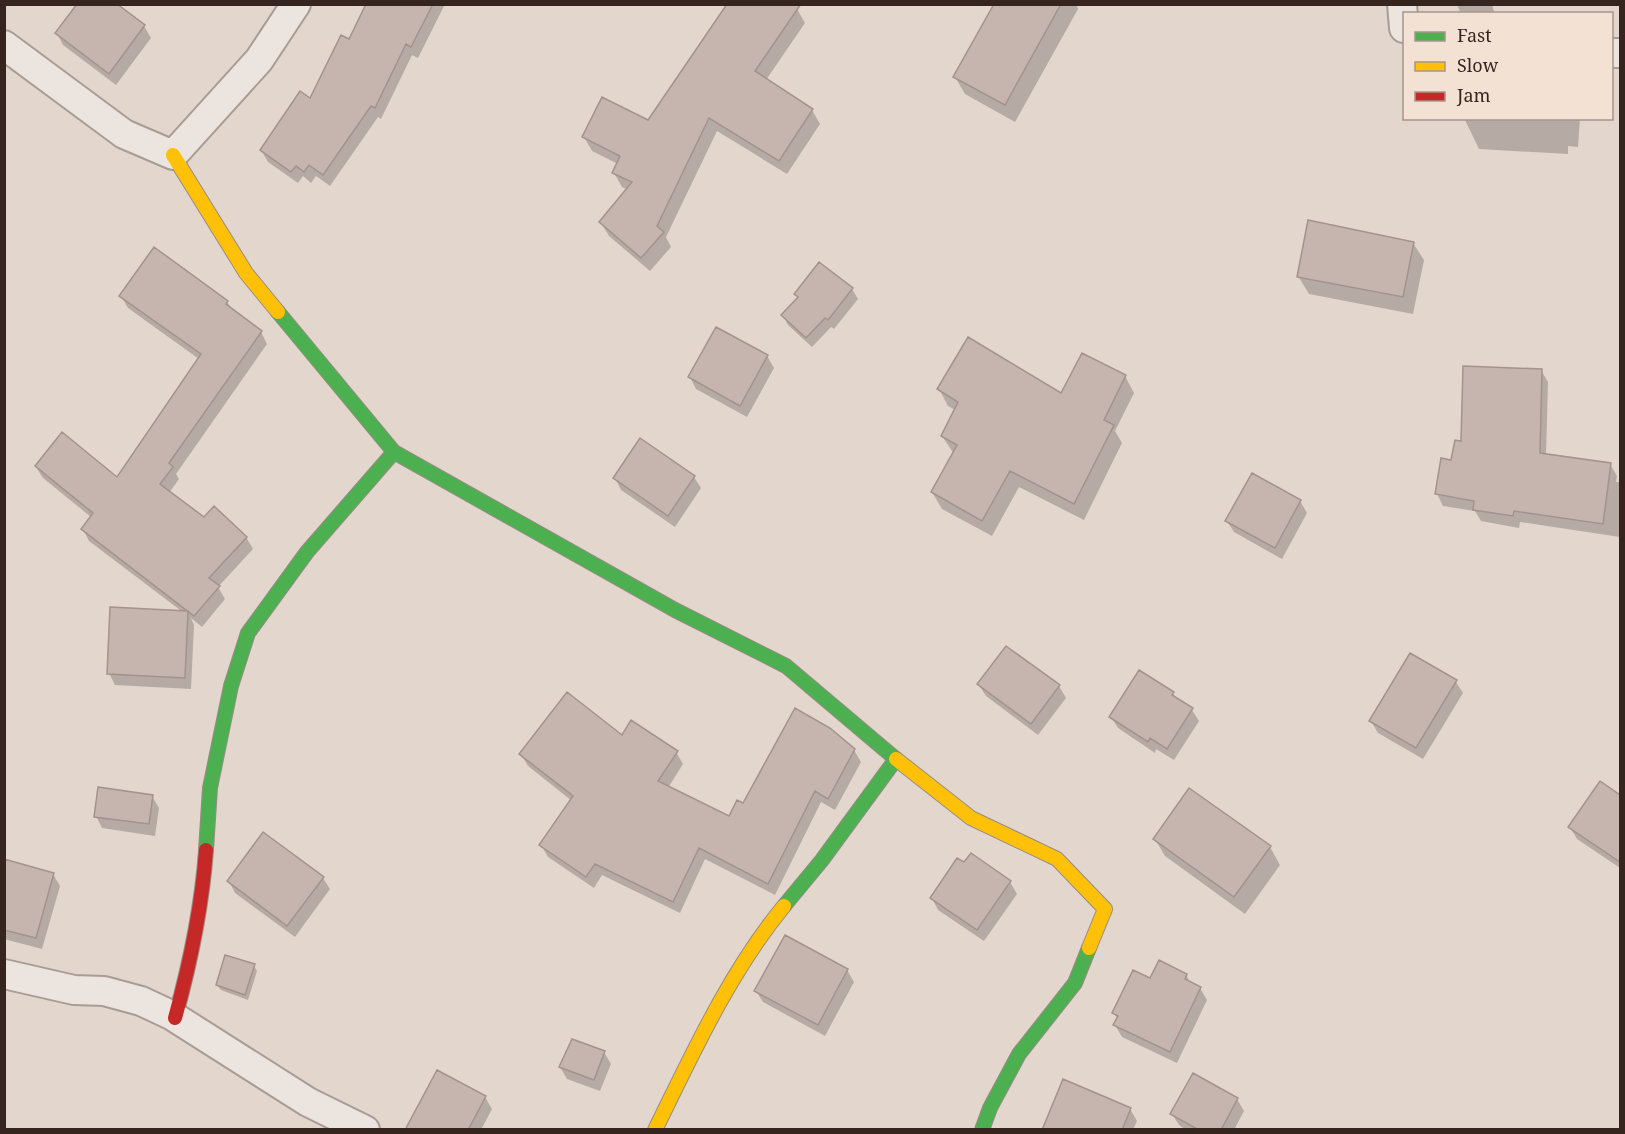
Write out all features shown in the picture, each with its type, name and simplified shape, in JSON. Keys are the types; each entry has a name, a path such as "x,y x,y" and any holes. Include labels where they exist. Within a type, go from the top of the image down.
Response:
{"street":[{"path":"173,155 259,60 296,4"},
{"path":"4,45 124,134 173,155 246,273 394,452 675,610 786,666 896,759 971,818 1057,859 1105,909 1075,983 1019,1054 990,1108 982,1130"},
{"path":"175,1018 184,985 204,875 210,788 231,686 248,633 307,552 394,452"},
{"path":"655,1130 714,1012 762,933 822,860 896,759"},
{"path":"4,974 74,990 104,991 141,1001 175,1018 308,1102 365,1130"}],"building":[{"path":"77,4 117,4 145,25 109,74 55,33"},
{"path":"366,4 433,4 411,47 406,44 375,108 371,106 323,175 309,165 304,172 296,166 291,172 260,150 300,91 310,98 341,35 349,39"},
{"path":"727,4 801,4 755,71 813,109 779,161 709,118 657,226 664,232 641,258 599,222 632,182 612,173 620,156 582,137 602,97 648,120"},
{"path":"994,4 1061,4 1005,105 953,77"},
{"path":"1308,220 1414,242 1403,297 1297,277"},
{"path":"154,247 228,301 226,304 262,331 169,463 173,467 160,484 204,517 214,506 247,537 209,578 220,586 194,616 81,529 93,513 35,466 62,432 117,477 201,354 119,296"},
{"path":"819,262 853,288 828,320 825,318 806,338 781,315 798,297 794,294"},
{"path":"716,327 768,355 740,406 688,377"},
{"path":"968,337 1061,393 1082,353 1126,375 1104,420 1114,425 1074,504 1010,471 982,521 931,492 957,445 941,436 958,402 937,389"},
{"path":"1463,366 1542,369 1540,453 1611,463 1603,524 1514,511 1513,516 1473,510 1474,501 1435,494 1441,458 1451,460 1455,440 1461,441"},
{"path":"640,438 695,476 668,516 613,478"},
{"path":"1252,473 1301,500 1275,548 1225,521"},
{"path":"110,607 188,611 185,678 107,674"},
{"path":"1006,646 1060,685 1031,724 977,684"},
{"path":"1410,653 1457,680 1416,748 1369,721"},
{"path":"1139,670 1174,692 1172,695 1193,708 1167,749 1150,738 1148,742 1109,717"},
{"path":"567,692 622,735 631,720 678,751 658,781 729,816 737,800 743,803 795,708 830,728 855,749 828,799 815,791 768,884 699,848 673,902 595,864 586,877 539,845 573,796 519,754"},
{"path":"1600,781 1620,795 1620,862 1568,827"},
{"path":"98,787 153,795 149,824 94,817"},
{"path":"1189,788 1271,846 1234,897 1153,839"},
{"path":"263,832 324,877 287,926 227,881"},
{"path":"971,853 1011,881 977,930 930,898 957,858 964,862"},
{"path":"4,859 54,873 36,938 4,930"},
{"path":"785,935 848,969 818,1025 754,991"},
{"path":"225,955 255,964 245,995 216,985"},
{"path":"1159,960 1187,974 1185,979 1201,987 1170,1052 1113,1025 1118,1016 1112,1013 1133,970 1150,978"},
{"path":"572,1039 605,1051 594,1080 559,1067"},
{"path":"437,1070 486,1096 468,1130 405,1130"},
{"path":"1193,1073 1238,1098 1221,1130 1199,1130 1170,1114"},
{"path":"1063,1079 1131,1108 1122,1130 1042,1130"}],"traffic: fast":[{"path":"206,850 210,788 231,686 248,633 307,552 394,452 278,312"},
{"path":"394,452 675,610 786,666 896,759 822,860 784,906"},
{"path":"982,1130 990,1108 1019,1054 1075,983 1089,948"}],"traffic: slow":[{"path":"173,155 246,273 278,312"},
{"path":"896,759 971,818 1057,859 1105,909 1089,948"},
{"path":"655,1130 729,986 746,958 784,906"}],"traffic: jam":[{"path":"175,1018 195,935 206,850"}]}
